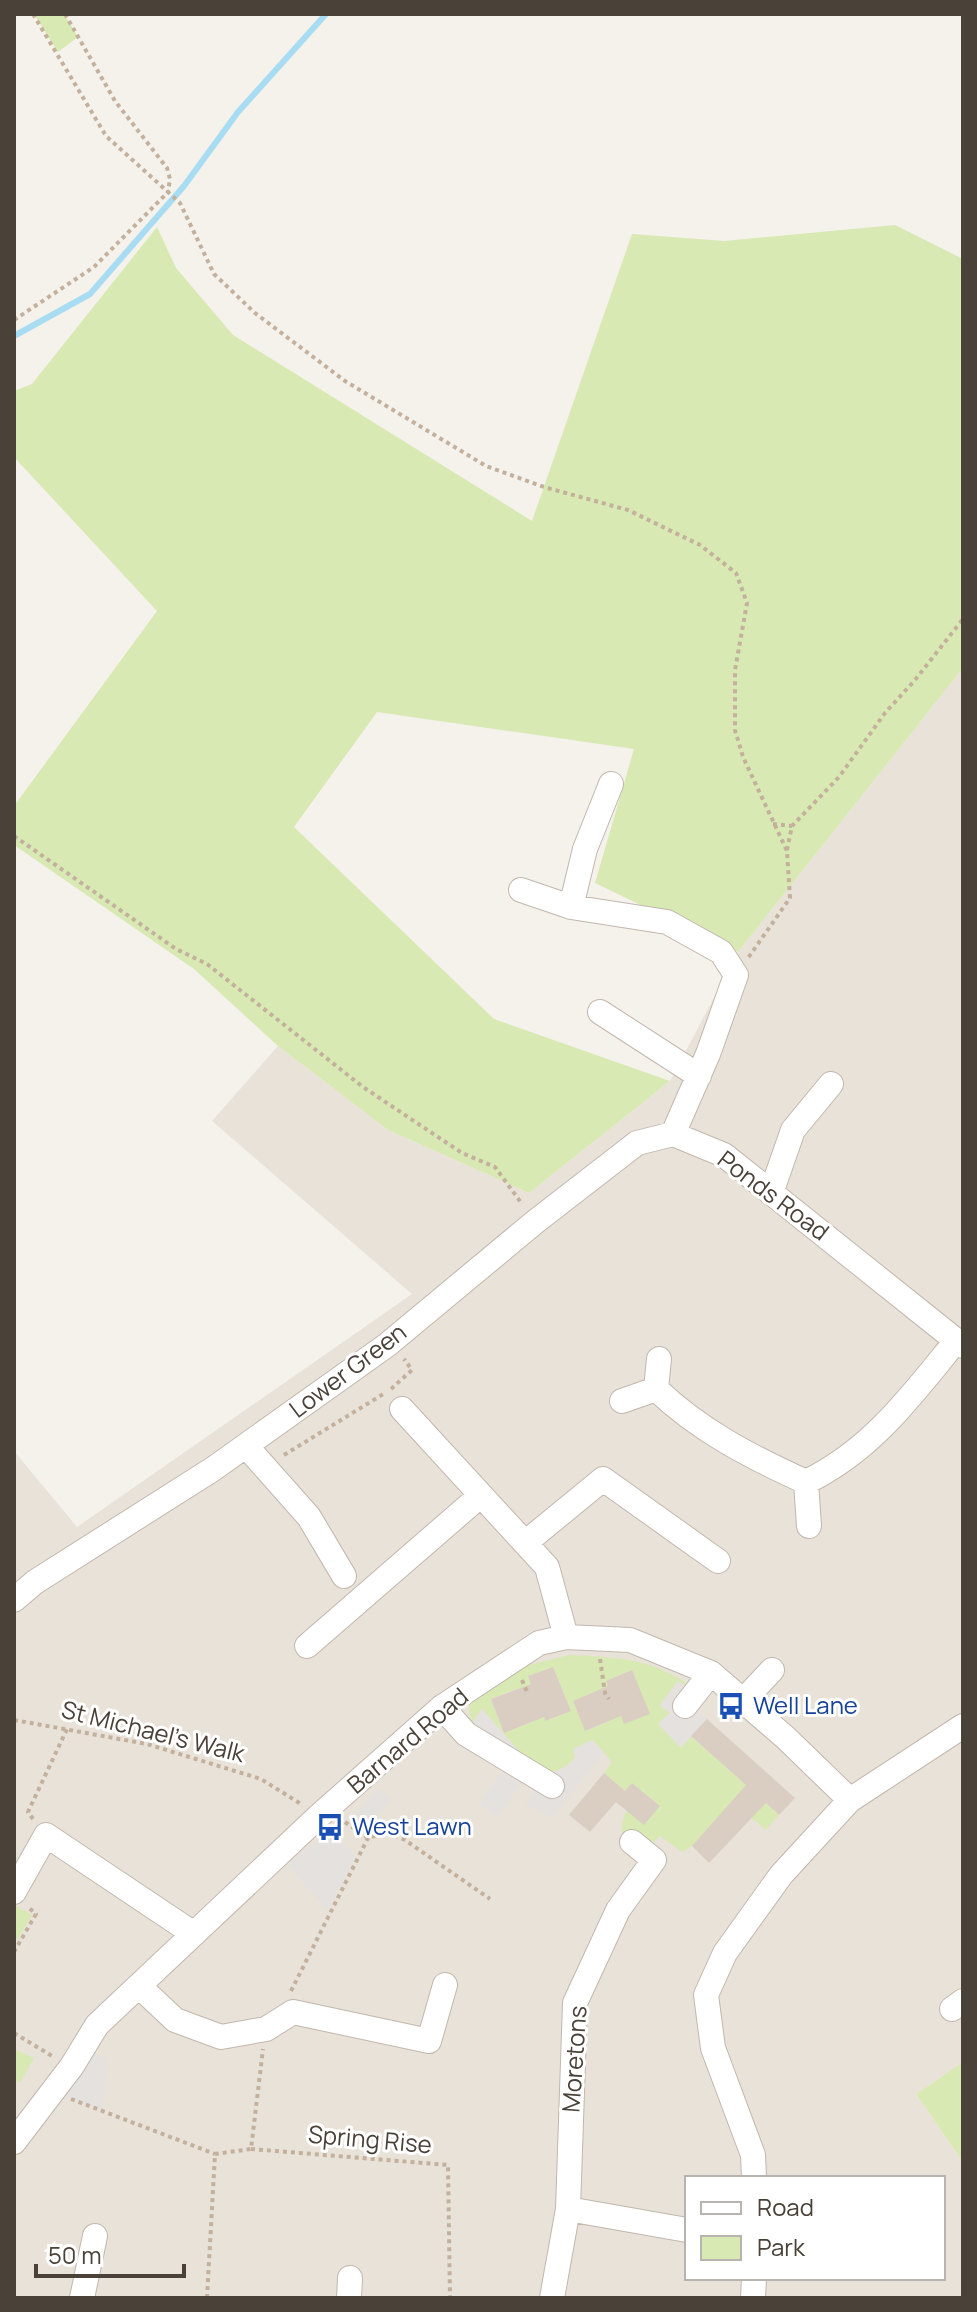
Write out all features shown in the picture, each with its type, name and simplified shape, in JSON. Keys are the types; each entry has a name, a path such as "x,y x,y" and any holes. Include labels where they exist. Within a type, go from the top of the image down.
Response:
{"street":[{"path":"571,907 585,849 611,784"},
{"path":"521,890 571,907 667,922 721,952 736,975 699,1076 673,1134"},
{"path":"600,1012 699,1076"},
{"path":"771,1193 793,1130 831,1084"},
{"name":"Lower Green","path":"14,1600 35,1582 246,1446 391,1341 535,1222 637,1143 673,1134"},
{"name":"Ponds Road","path":"673,1134 724,1155 960,1344"},
{"path":"656,1389 681,1412 745,1455 806,1482 836,1468 895,1416 960,1344"},
{"path":"656,1389 659,1359"},
{"path":"622,1401 656,1389"},
{"path":"396,1400 547,1567 566,1637"},
{"path":"246,1446 309,1517 344,1576"},
{"path":"525,1543 603,1479 718,1561"},
{"path":"806,1482 809,1526"},
{"path":"307,1646 481,1495"},
{"name":"Barnard Road","path":"14,2142 72,2066 97,2025 323,1812 442,1707 539,1643 566,1637 630,1640 711,1673 850,1800"},
{"path":"743,1701 772,1670"},
{"path":"685,1706 711,1673"},
{"path":"442,1707 466,1734 552,1786"},
{"path":"754,2176 753,2155 713,2048 706,1995 725,1953 781,1875 850,1800 959,1735"},
{"path":"21,1900 46,1835 194,1934"},
{"name":"Moretons","path":"552,2298 568,2209 575,2003 618,1910 654,1860 632,1842"},
{"path":"139,1986 175,2020 221,2037 266,2029 293,2012 429,2041 445,1985"},
{"path":"568,2209 685,2230"},
{"path":"82,2298 95,2236"}],"path":[{"path":"33,14 106,136 180,203 214,274 255,313 345,381 486,466 544,487 628,510 700,545 736,573 747,603 735,670 735,730 743,757 787,851"},
{"path":"14,320 94,267 168,193 170,179 167,168 115,101 65,14"},
{"path":"736,975 790,898 787,851 792,826 839,777 885,713 963,619"},
{"path":"773,824 792,826"},
{"path":"14,836 176,949 207,964 363,1087 462,1153 495,1167 535,1222"},
{"path":"265,1466 396,1400 412,1370 391,1341"},
{"path":"609,1699 605,1693 599,1656 613,1657"},
{"name":"St Michael's Walk","path":"14,1720 147,1744 261,1779 323,1812"},
{"path":"28,1812 67,1729"},
{"path":"323,1812 368,1838"},
{"path":"293,2012 288,1997 368,1838 387,1832 405,1840 490,1899"},
{"path":"14,1952 36,1914 21,1900"},
{"path":"52,2091 215,2154 251,2149 266,2029"},
{"path":"14,2033 72,2066"},
{"name":"Spring Rise","path":"251,2149 448,2165 450,2298"},
{"path":"207,2298 215,2154"}],"shaded area":[{"path":"963,668 963,2062 916,2094 963,2162 963,2298 14,2298 14,1451 77,1527 412,1294 212,1121 278,1046 388,1130 529,1193 670,1081 738,952"},
{"path":"678,1681 703,1700 695,1710 707,1719 681,1748 658,1724 670,1713 660,1705"},
{"path":"482,1709 537,1772 557,1772 570,1765 575,1757 573,1749 592,1740 604,1753 551,1818 525,1804 535,1789 523,1780 498,1816 479,1804 503,1770 457,1746"},
{"path":"378,1789 391,1799 366,1827 353,1817"},
{"path":"332,1830 356,1857 327,1910 287,1864"},
{"path":"84,2046 107,2060 102,2111 52,2091"}],"green space":[{"path":"34,14 64,14 78,37 58,52"},
{"path":"895,225 963,259 963,668 738,952 595,883 634,749 377,712 294,827 494,1019 670,1081 529,1193 388,1130 278,1046 194,969 14,845 14,806 157,611 14,457 14,391 32,384 157,227 176,268 233,335 532,521 632,234 724,241"},
{"path":"569,1655 605,1657 651,1666 682,1680 697,1690 695,1692 678,1681 660,1706 670,1713 659,1723 691,1736 779,1815 766,1830 732,1802 692,1846 682,1852 660,1836 650,1845 629,1838 622,1831 627,1811 659,1805 632,1783 625,1791 604,1773 612,1762 593,1740 563,1768 537,1772 482,1709 470,1725 469,1705 474,1696 529,1665","holes":["553,1667 571,1711 546,1721 540,1706 534,1721 504,1733 491,1699 519,1688 523,1696 534,1692 528,1676","631,1670 612,1720 586,1731 573,1701 599,1690 613,1698 606,1681"]},
{"path":"14,1905 32,1915 18,1939 14,1937"},
{"path":"14,2049 34,2058 20,2083 14,2079"},
{"path":"963,2062 963,2162 916,2094"}],"building":[{"path":"553,1667 571,1711 545,1721 544,1717 504,1733 491,1699 531,1684 528,1676"},
{"path":"632,1670 650,1714 624,1724 621,1716 585,1731 573,1701 608,1686 606,1681"},
{"path":"707,1719 795,1798 779,1815 766,1803 709,1863 692,1846 746,1785 691,1736"},
{"path":"604,1773 625,1791 632,1783 660,1806 644,1825 616,1802 590,1832 569,1815"}],"waterway":[{"path":"14,336 90,294 184,186 238,112 326,14"}],"place":[{"name":"Well Lane","path":"731,1706"},
{"name":"West Lawn","path":"330,1827"}]}
